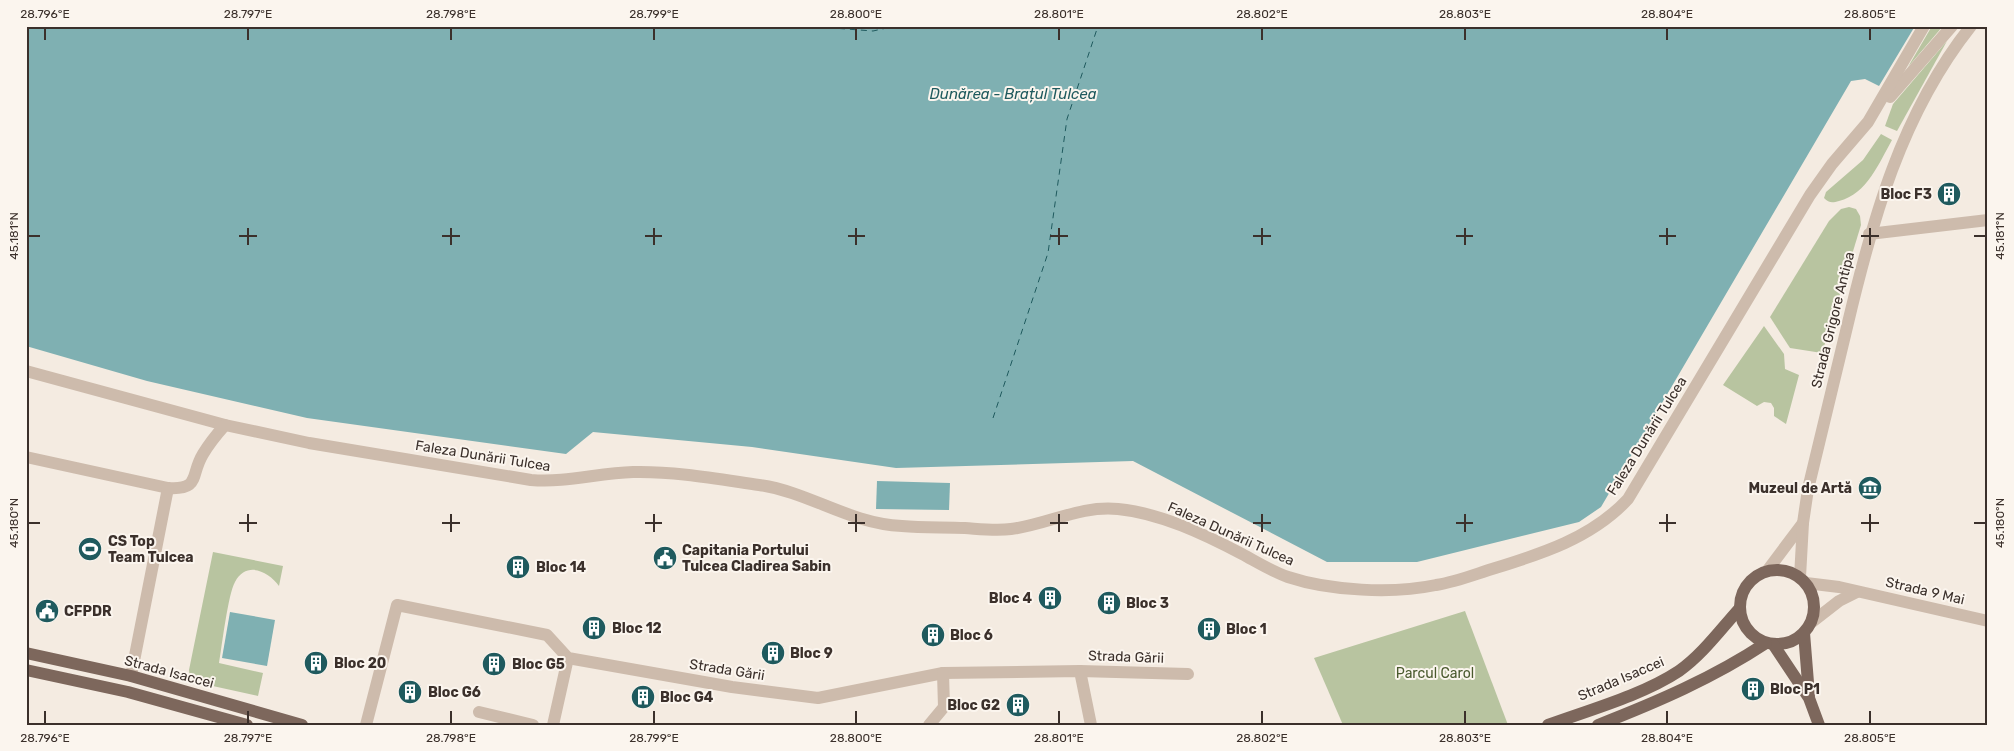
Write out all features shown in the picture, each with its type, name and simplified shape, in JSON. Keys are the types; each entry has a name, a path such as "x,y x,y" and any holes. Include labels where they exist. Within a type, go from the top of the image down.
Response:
{"main road":[{"path":"1786,570 1803,580 1813,595 1815,608 1812,622 1804,633 1784,644 1770,643 1750,633 1741,617 1740,608 1744,589 1758,575 1767,571 1786,570"},
{"name":"Strada Isaccei","path":"1548,725 1648,688 1674,674 1698,654 1740,608"},
{"path":"1804,633 1809,698"},
{"path":"1770,643 1809,698 1819,725"},
{"path":"1598,725 1705,679 1770,643"},
{"name":"Strada Isaccei","path":"26,653 131,676 302,725"},
{"path":"26,670 128,692 248,725"}],"street":[{"name":"Faleza Dunării Tulcea","path":"26,371 225,425 309,443 531,480 553,482 629,472 656,472 764,486 789,492 837,512 878,524 1008,530 1032,526 1090,510 1114,508 1132,511 1200,534 1268,569 1291,578 1313,583 1377,589 1436,586 1531,557 1566,543 1594,529 1617,510 1642,478 1810,195 1832,164 1868,122 1924,26"},
{"path":"1868,122 1952,26"},
{"name":"Strada Grigore Antipa","path":"1803,580 1803,523 1808,489 1869,234 1901,146 1954,47 1971,26"},
{"path":"1869,234 1988,220"},
{"path":"26,457 168,488 181,489 189,486 196,476 201,456 225,425"},
{"path":"131,676 168,488"},
{"name":"Strada Grigore Antipa","path":"1767,571 1803,523"},
{"name":"Strada 9 Mai","path":"1803,580 1988,620"},
{"path":"1812,622 1839,601 1857,592"},
{"path":"366,725 397,605 548,635 568,658 553,725"},
{"name":"Strada Gării","path":"568,658 732,687 818,698 943,673 1080,671 1188,674"},
{"path":"1080,671 1091,725"},
{"path":"929,725 944,707 943,673"},
{"path":"479,712 532,725"}],"green space":[{"path":"1932,26 1943,26 1908,67"},
{"path":"1947,41 1897,131 1885,126 1893,104"},
{"path":"1881,134 1892,140 1877,168 1865,185 1849,197 1839,201 1829,202 1826,200 1824,198 1826,192 1863,160"},
{"path":"1849,207 1856,209 1860,216 1861,225 1822,353 1790,348 1770,317 1829,221 1841,209"},
{"path":"1764,326 1784,354 1785,369 1799,375 1786,424 1774,416 1774,408 1771,403 1764,402 1757,406 1723,385"},
{"path":"213,552 283,566 279,586 270,576 258,570 246,571 240,575 232,588 228,608 219,663 263,673 258,696 190,681 189,670"},
{"name":"Parcul Carol","path":"1465,611 1508,725 1343,725 1314,658"}],"water":[{"name":"Dunărea - Brațul Tulcea","path":"26,26 1915,26 1879,86 1865,79 1851,81 1601,507 1579,522 1417,562 1327,562 1133,461 896,468 752,447 593,432 566,454 307,418 147,381 26,346"},
{"path":"877,481 950,483 949,510 876,509"},
{"path":"230,612 275,620 267,666 222,658"}],"ferry route":[{"path":"806,26 873,31 896,26"},
{"path":"993,418 1048,253 1067,119 1098,26"}],"place":[{"name":"Bloc F3","path":"1949,194"},
{"name":"Muzeul de Artă","path":"1870,488"},
{"name":"CS Top Team Tulcea","path":"90,549"},
{"name":"Capitania Portului Tulcea Cladirea Sabin","path":"665,558"},
{"name":"Bloc 14","path":"518,567"},
{"name":"Bloc 4","path":"1050,598"},
{"name":"Bloc 3","path":"1109,603"},
{"name":"CFPDR","path":"47,611"},
{"name":"Bloc 12","path":"594,628"},
{"name":"Bloc 1","path":"1209,629"},
{"name":"Bloc 6","path":"933,635"},
{"name":"Bloc 9","path":"773,653"},
{"name":"Bloc 20","path":"316,663"},
{"name":"Bloc G5","path":"494,664"},
{"name":"Bloc P1","path":"1753,689"},
{"name":"Bloc G6","path":"410,692"},
{"name":"Bloc G4","path":"643,697"},
{"name":"Bloc G2","path":"1018,705"}]}
